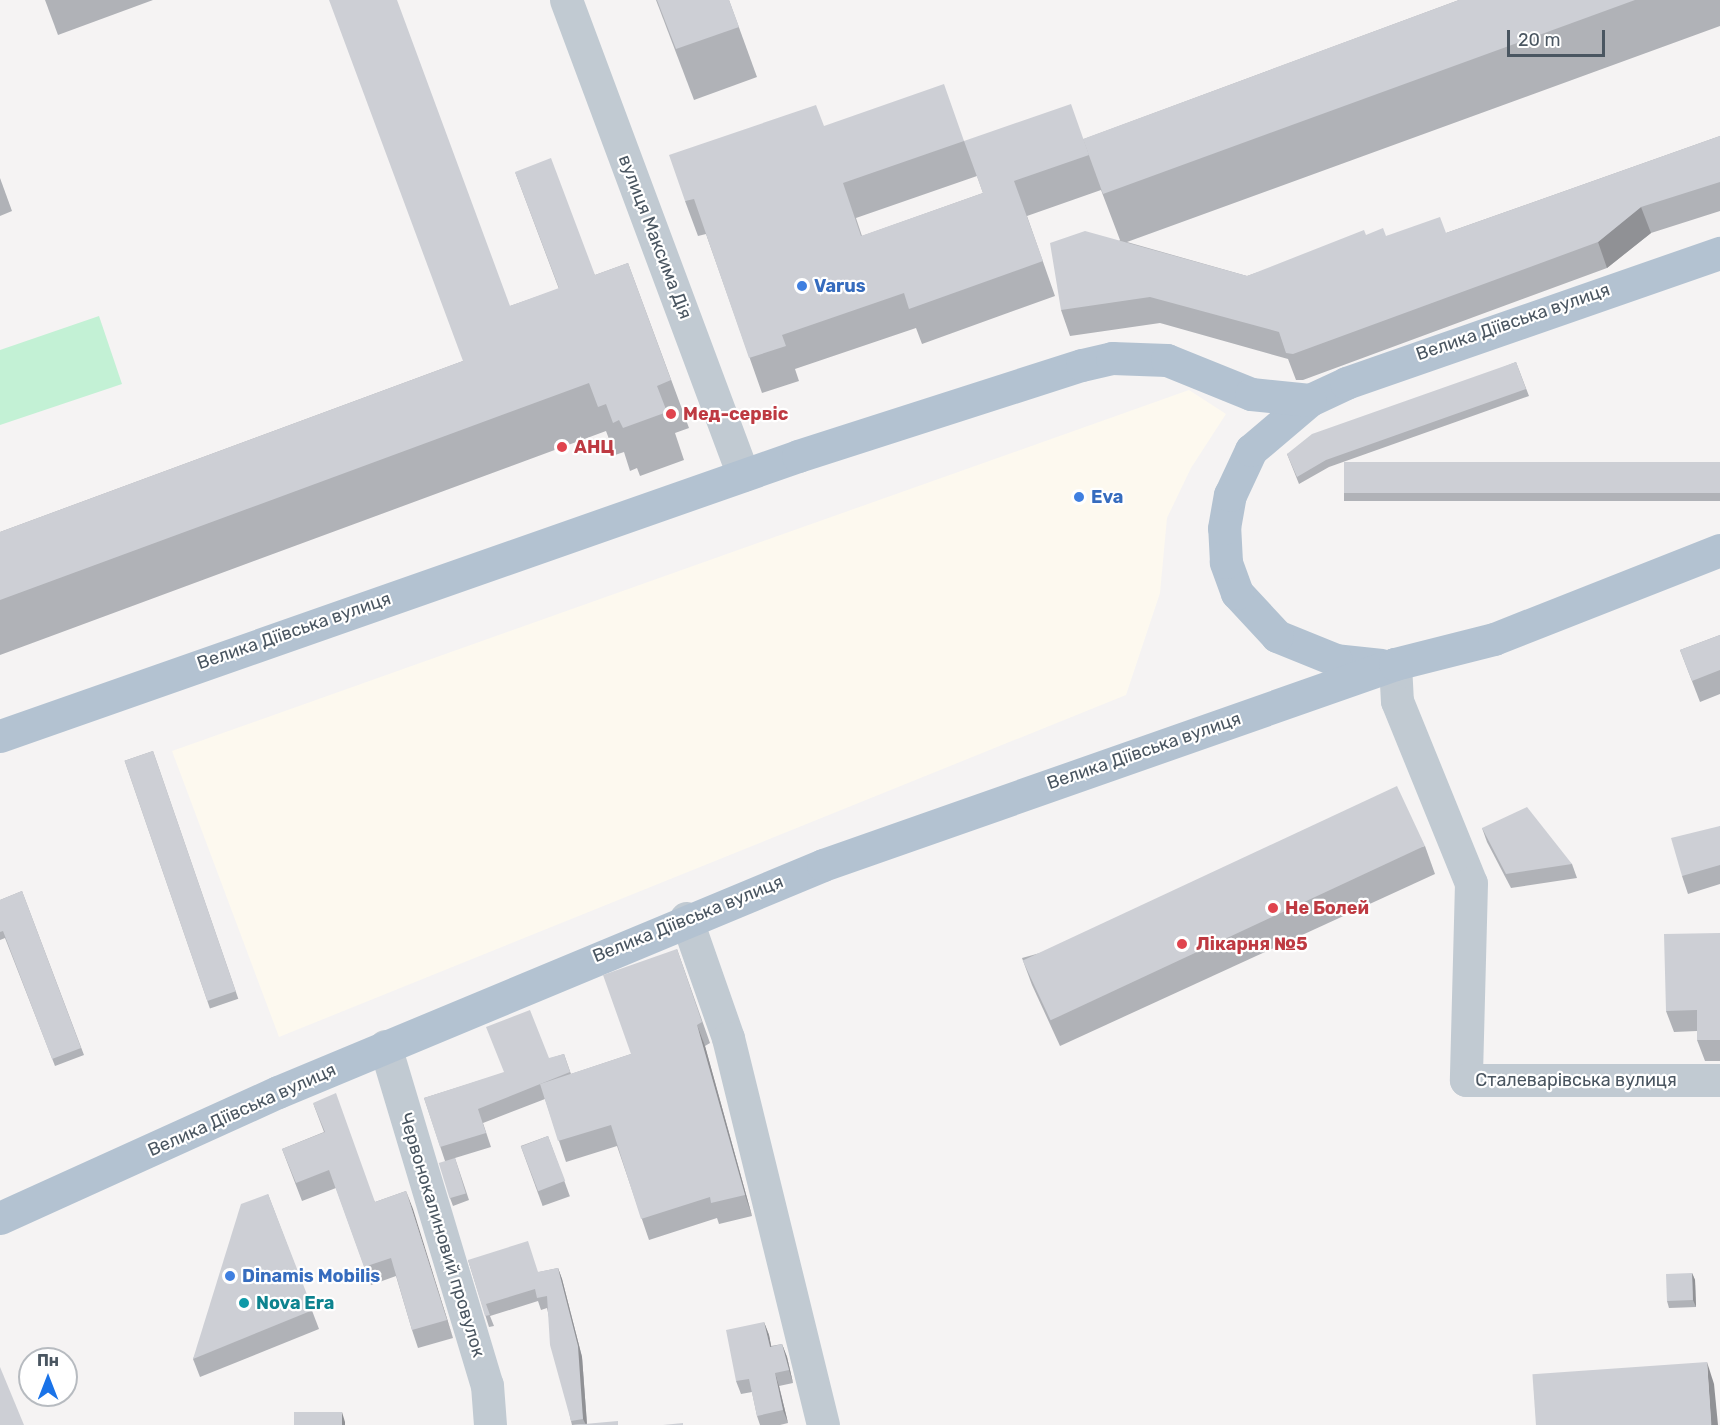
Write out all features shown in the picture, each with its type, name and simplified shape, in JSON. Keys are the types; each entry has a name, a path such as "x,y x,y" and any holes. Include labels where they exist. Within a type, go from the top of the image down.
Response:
{"main road":[{"name":"Велика Діївська вулиця","path":"1395,664 1336,660 1277,636 1237,593 1226,562 1224,528 1230,495 1251,450 1310,400 1437,348 1720,253"},
{"name":"Велика Діївська вулиця","path":"0,736 743,475 1112,358 1167,360 1251,394 1310,400"},
{"name":"Велика Діївська вулиця","path":"0,1218 385,1046 686,918 927,825 1395,664 1494,639 1720,550"}],"street":[{"name":"вулиця Максима Дія","path":"566,0 743,475"},
{"name":"Сталеварівська вулиця","path":"1395,664 1397,701 1471,883 1466,1080 1720,1080"},
{"path":"686,918 728,1038 824,1425"},
{"name":"Червонокалиновий провулок","path":"385,1046 487,1384 490,1425"}],"shaded area":[{"path":"1189,390 1226,414 1191,468 1167,518 1160,593 1126,695 279,1037 172,751"}],"green space":[{"path":"99,316 122,384 0,425 0,350"}],"building":[{"path":"329,0 397,0 510,306 559,288 515,172 551,158 595,275 628,263 671,380 657,386 667,412 623,428 619,420 613,423 606,404 598,407 589,383 0,600 0,532 463,361"},
{"path":"657,0 729,0 739,27 676,49"},
{"path":"1459,0 1635,0 1103,194 1083,139"},
{"path":"944,84 964,141 1071,104 1089,155 1014,181 1043,261 909,309 904,293 782,335 786,346 749,358 694,199 685,201 669,155 816,105 824,126","holes":["964,141 983,193 861,236 843,183"]},
{"path":"1720,136 1720,182 1641,207 1598,242 1293,354 1286,353 1279,332 1150,297 1061,310 1050,243 1085,231 1247,276 1364,230 1366,235 1383,228 1386,236 1440,217 1446,233"},
{"path":"1516,362 1526,389 1326,460 1297,477 1287,454 1312,434"},
{"path":"1344,462 1720,462 1720,493 1344,493"},
{"path":"1720,635 1720,670 1692,681 1680,650"},
{"path":"153,751 236,991 207,1001 125,761"},
{"path":"1397,786 1425,846 1051,1020 1023,961"},
{"path":"1527,807 1572,864 1506,874 1482,828"},
{"path":"1720,826 1720,865 1682,876 1671,838"},
{"path":"22,891 81,1048 52,1059 3,931 0,932 0,900"},
{"path":"1720,933 1720,1040 1697,1040 1697,1010 1666,1011 1664,934"},
{"path":"677,949 702,1022 697,1025 745,1195 711,1203 710,1197 641,1219 611,1125 558,1141 540,1084 631,1054 603,975"},
{"path":"530,1010 549,1058 564,1054 570,1072 478,1109 486,1133 440,1147 424,1098 504,1072 486,1027"},
{"path":"336,1093 375,1202 406,1191 447,1320 412,1330 391,1258 364,1267 329,1170 296,1183 282,1149 325,1132 313,1103"},
{"path":"548,1136 565,1181 538,1191 521,1146"},
{"path":"455,1158 466,1193 450,1198 439,1163"},
{"path":"268,1194 313,1310 193,1359 241,1204"},
{"path":"528,1241 538,1272 558,1268 578,1346 583,1419 571,1421 550,1345 547,1296 537,1298 535,1289 486,1304 490,1315 485,1316 468,1260"},
{"path":"1692,1273 1693,1300 1667,1301 1666,1274"},
{"path":"764,1322 770,1347 782,1344 789,1370 775,1373 783,1410 757,1416 749,1379 736,1381 726,1330"},
{"path":"1707,1362 1711,1425 1536,1425 1532,1374"},
{"path":"0,1367 24,1425 0,1425"},
{"path":"294,1412 342,1412 342,1425 294,1425"},
{"path":"618,1421 618,1425 573,1425"}],"place":[{"name":"Varus","path":"802,286"},
{"name":"Мед-сервіс","path":"671,414"},
{"name":"АНЦ","path":"562,447"},
{"name":"Eva","path":"1079,497"},
{"name":"Не Болей","path":"1273,908"},
{"name":"Лікарня №5","path":"1182,944"},
{"name":"Dinamis Mobilis","path":"230,1276"},
{"name":"Nova Era","path":"244,1303"}]}
